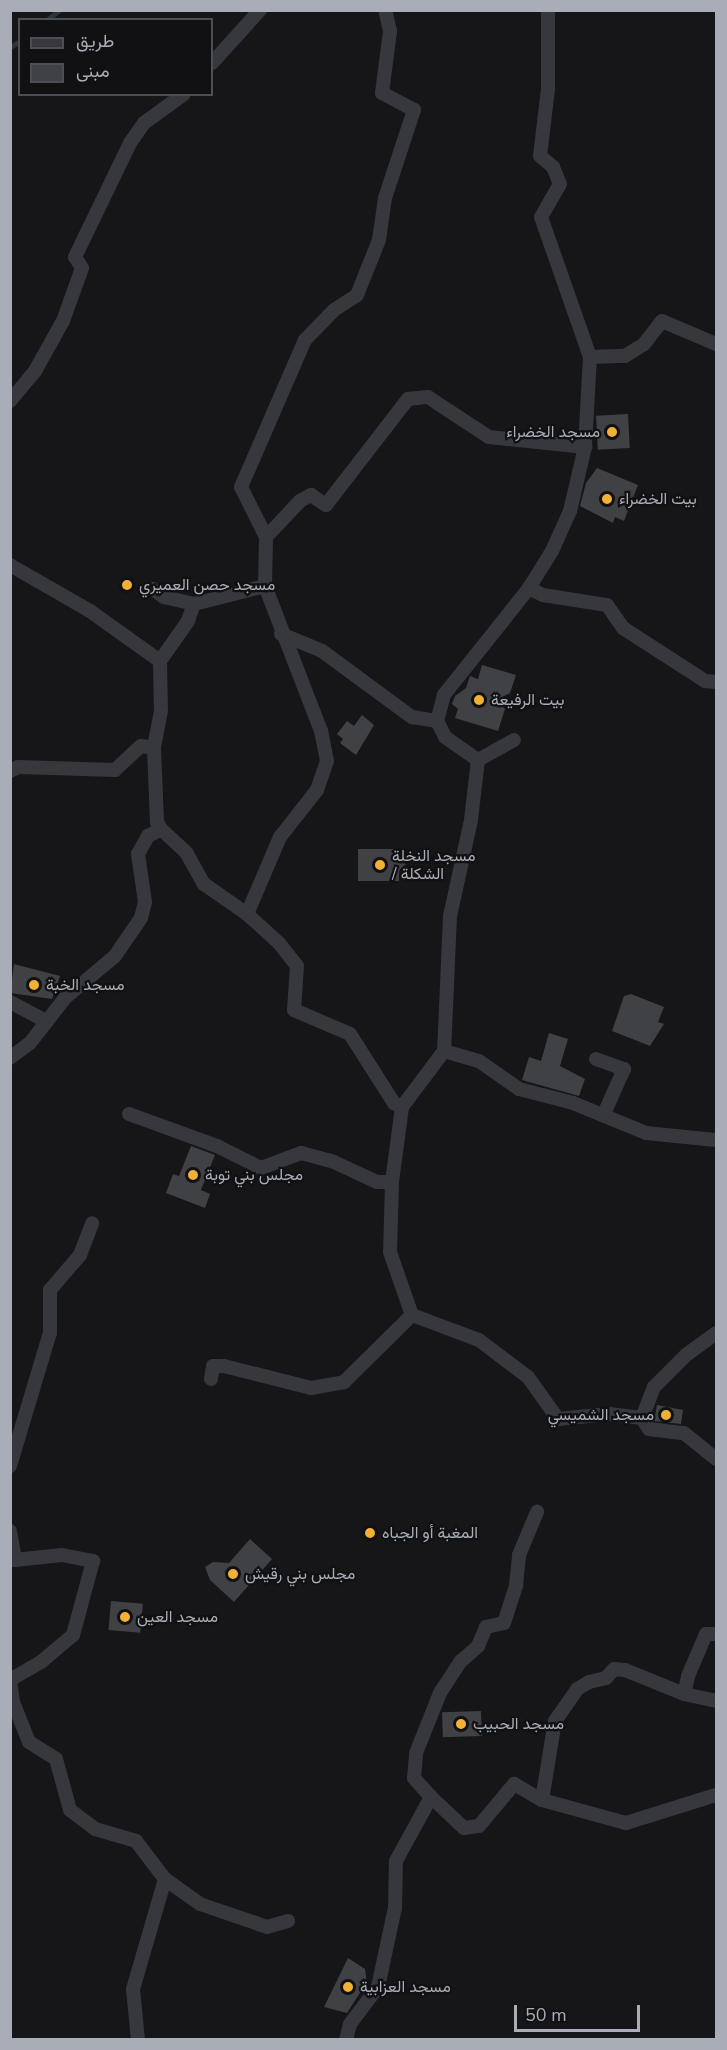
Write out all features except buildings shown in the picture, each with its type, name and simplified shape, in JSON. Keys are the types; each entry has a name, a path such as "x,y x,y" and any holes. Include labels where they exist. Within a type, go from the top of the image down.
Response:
{"street":[{"path":"213,62 260,10"},
{"path":"247,914 280,837 317,790 327,761 321,731 281,634 265,586 266,537 241,487 247,469 264,441 305,340 334,310 357,295 379,240 385,198 414,110 382,93 390,31 385,10"},
{"path":"478,760 445,737 437,721 444,695 529,588 570,511 585,447 590,357 541,217 560,184 553,167 540,156 548,88 548,10"},
{"path":"10,401 35,371 63,321 82,268 75,257 130,143 144,123 181,96"},
{"path":"590,357 626,356 644,344 662,321 717,344"},
{"path":"266,537 300,501 311,495 326,505 408,399 428,397 489,437 585,447"},
{"path":"10,565 90,610 160,661"},
{"path":"153,589 164,597 194,604 265,586"},
{"path":"529,588 543,596 607,606 623,628 705,681 717,682"},
{"path":"194,604 188,621 160,661 160,711 154,748 157,822 161,829 186,852 204,884 247,914 279,943 297,966 294,1010 350,1034 394,1103 402,1107"},
{"path":"281,634 322,651 412,717 437,721"},
{"path":"478,760 514,740"},
{"path":"10,771 18,767 115,770 141,746 154,748"},
{"path":"412,1315 390,1251 392,1182 402,1107 444,1051 448,936 471,820 478,760"},
{"path":"10,1058 30,1043 65,998 115,956 141,918 145,902 138,854 148,836 161,829"},
{"path":"10,1002 45,1021"},
{"path":"444,1051 479,1061 519,1089 573,1103 646,1133 717,1140"},
{"path":"596,1059 624,1069 603,1116"},
{"path":"129,1114 217,1146 261,1168 301,1153 334,1162 377,1182 392,1182"},
{"path":"10,1466 50,1333 50,1290 80,1255 92,1223"},
{"path":"210,1379 213,1366 224,1366 311,1388 344,1382 412,1315"},
{"path":"412,1315 479,1340 528,1377 558,1419 609,1414 642,1418"},
{"path":"642,1418 654,1388 686,1355 717,1333"},
{"path":"642,1418 649,1429 684,1433 717,1459"},
{"path":"537,1512 519,1555 516,1585 504,1623 486,1627 478,1646 461,1661 440,1693 416,1753 414,1778 464,1828 479,1826 514,1784 542,1800 626,1823 717,1795"},
{"path":"10,1532 13,1562 62,1556 93,1561 74,1635 41,1662 10,1681 13,1702 29,1742 56,1759 70,1810 95,1829 136,1841 165,1879 200,1905 267,1927 288,1921"},
{"path":"684,1694 688,1676 706,1634 717,1634"},
{"path":"542,1800 555,1721 577,1689 606,1678 614,1670 625,1670 684,1694 717,1701"},
{"path":"346,2040 350,2024 378,1986 395,1908 396,1861 431,1797"},
{"path":"137,2039 133,1989 165,1879"}],"waterway":[{"path":"49,18 59,10"},
{"path":"10,47 18,42"}],"place":[{"name":"مسجد الخضراء","path":"612,432"},
{"name":"بيت الخضراء","path":"607,499"},
{"name":"مسجد حصن العميري","path":"127,585"},
{"name":"بيت الرفيعة","path":"479,700"},
{"name":"مسجد النخلة / الشكلة","path":"380,865"},
{"name":"مسجد الخبة","path":"34,985"},
{"name":"مجلس بني توبة","path":"193,1175"},
{"name":"مسجد الشميسي","path":"666,1415"},
{"name":"المغبة أو الجباه","path":"370,1533"},
{"name":"مجلس بني رقيش","path":"233,1574"},
{"name":"مسجد العين","path":"125,1617"},
{"name":"مسجد الحبيب","path":"461,1724"},
{"name":"مسجد العزابية","path":"348,1987"}]}
